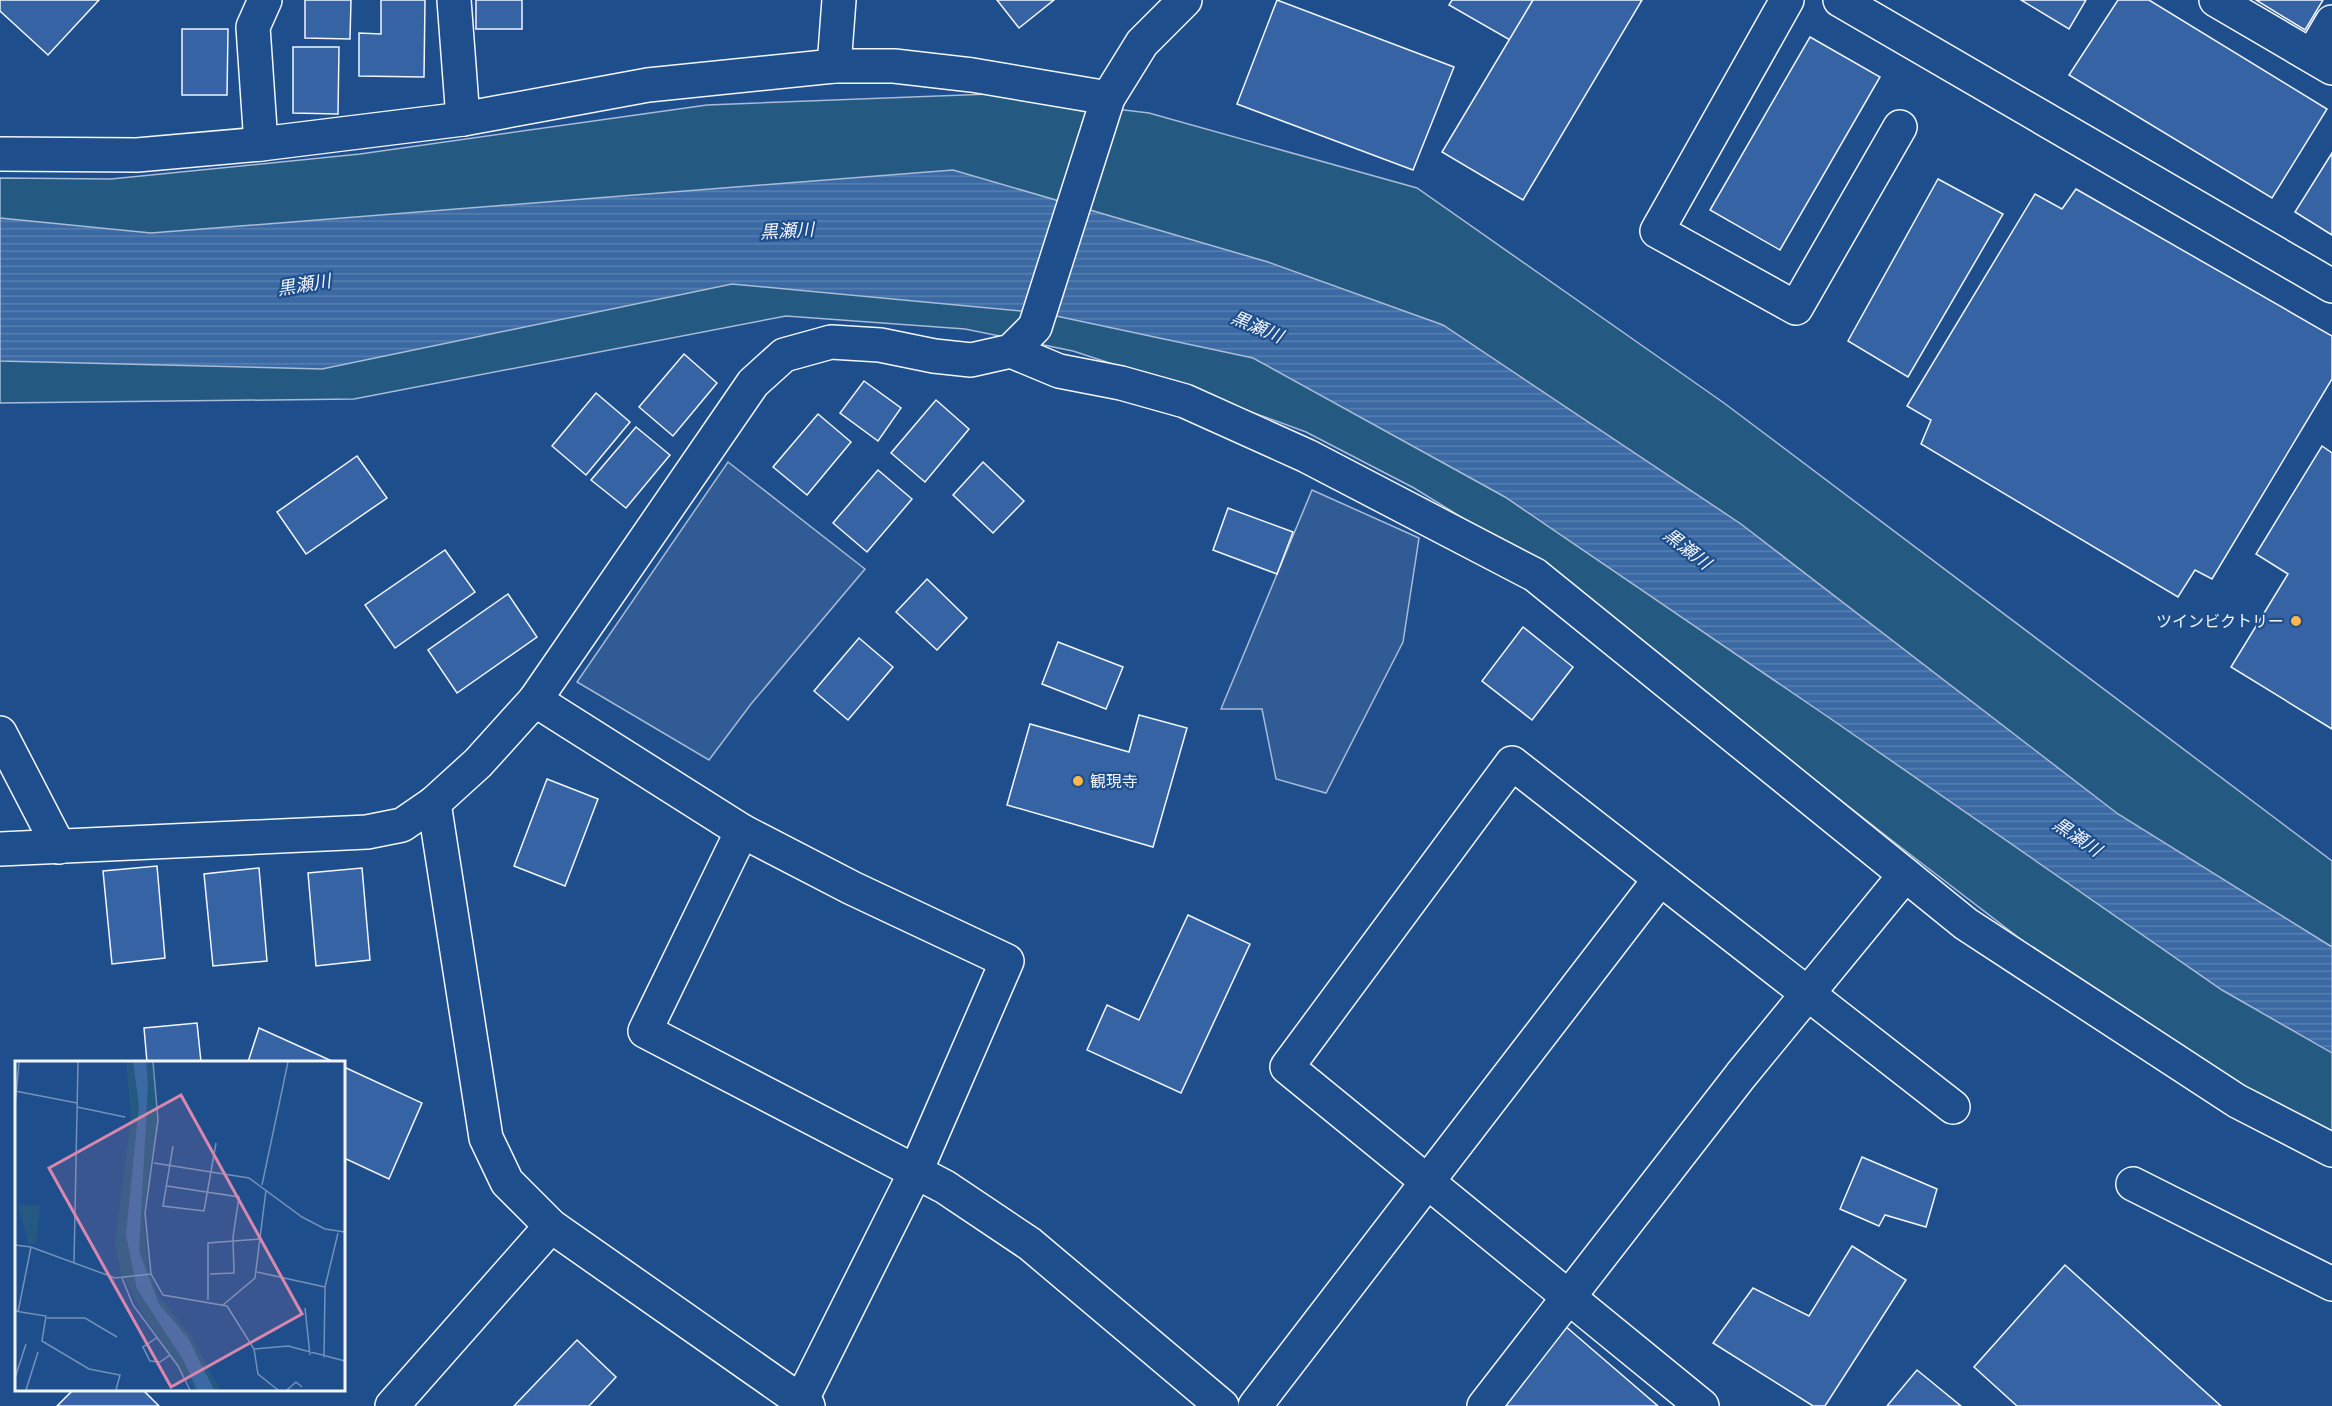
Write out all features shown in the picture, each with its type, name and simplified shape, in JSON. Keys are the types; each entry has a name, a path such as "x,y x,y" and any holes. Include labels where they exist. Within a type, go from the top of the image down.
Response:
{"street":[{"path":"261,144 253,27 265,0"},
{"path":"454,0 463,119"},
{"path":"0,849 367,832 402,825 434,803 478,763 535,700 753,383 783,355 831,342 880,345 934,356 971,360 1011,351 1035,327 1107,98 1142,43 1185,0"},
{"path":"1787,0 1657,231 1796,308 1900,127"},
{"path":"1840,0 2332,286"},
{"path":"2216,0 2322,62 2332,22"},
{"path":"834,66 837,1"},
{"path":"0,154 137,155 261,144 463,119 648,85 834,66 894,66 972,75 1107,98"},
{"path":"1011,351 1059,371 1121,383 1185,401 1307,456 1535,575 1966,924 2229,1096 2332,1150"},
{"path":"434,803 486,1138 507,1182 551,1226 805,1403 916,1171 1007,961 852,888 742,831 535,700"},
{"path":"0,733 59,847"},
{"path":"1702,1406 1287,1067 1512,763 1810,993 1953,1107"},
{"path":"742,831 645,1031 945,1187 1030,1244 1222,1406"},
{"path":"1484,1406 1741,1075 1905,875"},
{"path":"1255,1406 1660,879"},
{"path":"2133,1184 2332,1284"},
{"path":"392,1406 551,1226"}],"shaded area":[{"path":"990,94 1149,113 1417,188 1724,403 2332,861 2332,1142 2204,1080 1641,644 1518,552 1414,488 1306,432 1186,388 1073,351 965,329 786,316 354,399 0,403 0,178 111,179 360,154 707,105"},
{"path":"728,462 865,569 751,704 709,760 577,682"},
{"path":"1312,490 1419,538 1403,642 1326,793 1276,779 1262,709 1221,709"}],"water":[{"name":"黒瀬川","path":"953,170 1268,262 1443,325 1741,524 2118,814 2332,947 2332,1053 2222,990 1505,497 1253,358 1042,313 732,284 322,369 0,361 0,218 151,233"}],"building":[{"path":"0,0 99,0 48,55 0,11"},
{"path":"305,0 351,0 350,39 305,38"},
{"path":"381,0 425,0 424,77 359,76 359,33 381,34"},
{"path":"476,0 522,0 522,29 476,29"},
{"path":"997,0 1054,0 1019,28"},
{"path":"1277,0 1454,67 1413,170 1237,104"},
{"path":"1452,0 1533,0 1510,40 1449,5"},
{"path":"1533,0 1642,0 1523,200 1442,152"},
{"path":"2021,0 2086,0 2069,29"},
{"path":"2118,0 2149,0 2327,109 2272,198 2069,75"},
{"path":"2256,0 2323,0 2305,30"},
{"path":"182,29 228,29 227,95 182,95"},
{"path":"1810,37 1880,77 1780,250 1710,210"},
{"path":"293,47 339,47 338,114 293,113"},
{"path":"2332,153 2332,235 2295,212"},
{"path":"1938,179 2003,214 1908,377 1848,341"},
{"path":"2076,189 2332,336 2332,379 2212,579 2195,570 2178,597 1921,444 1931,420 1907,406 2035,194 2062,209"},
{"path":"684,354 717,383 673,436 639,407"},
{"path":"864,381 901,408 878,441 840,413"},
{"path":"596,393 630,422 586,475 552,446"},
{"path":"936,400 969,429 925,482 891,453"},
{"path":"818,414 851,442 807,495 773,467"},
{"path":"636,427 670,455 626,508 591,480"},
{"name":"ツインビクトリー","path":"2322,446 2332,453 2332,729 2231,667 2288,574 2256,554"},
{"path":"357,456 387,498 306,554 277,512"},
{"path":"983,462 1024,501 993,533 953,495"},
{"path":"878,470 912,499 867,552 833,523"},
{"path":"1228,508 1293,532 1277,574 1213,550"},
{"path":"445,550 475,592 395,648 365,605"},
{"path":"927,579 967,618 937,650 896,612"},
{"path":"508,594 537,637 457,693 428,650"},
{"path":"1523,627 1573,667 1532,720 1482,681"},
{"path":"859,638 893,667 848,720 814,691"},
{"path":"1058,642 1123,667 1106,709 1042,684"},
{"path":"1139,715 1187,728 1153,847 1007,805 1030,724 1129,752"},
{"path":"547,779 598,799 565,886 514,866"},
{"path":"157,866 165,958 112,964 103,871"},
{"path":"259,868 267,961 213,966 204,874"},
{"path":"362,868 370,960 316,966 308,873"},
{"path":"1188,915 1250,944 1181,1093 1087,1050 1107,1005 1139,1020"},
{"path":"197,1023 201,1061 147,1061 144,1028"},
{"path":"259,1028 332,1061 248,1061"},
{"path":"345,1067 422,1103 389,1179 345,1158"},
{"path":"1862,1157 1937,1189 1926,1227 1885,1215 1879,1226 1840,1209"},
{"path":"1852,1246 1906,1280 1825,1406 1813,1406 1713,1343 1753,1288 1809,1316"},
{"path":"2065,1265 2221,1406 2017,1406 1974,1367"},
{"path":"1564,1325 1658,1406 1499,1406"},
{"path":"577,1340 616,1377 589,1406 514,1406"},
{"path":"1917,1370 1961,1406 1887,1406"},
{"path":"72,1391 144,1391 159,1406 57,1406"}],"place":[{"name":"ツインビクトリー","path":"2296,621"},
{"name":"観現寺","path":"1078,781"}]}
